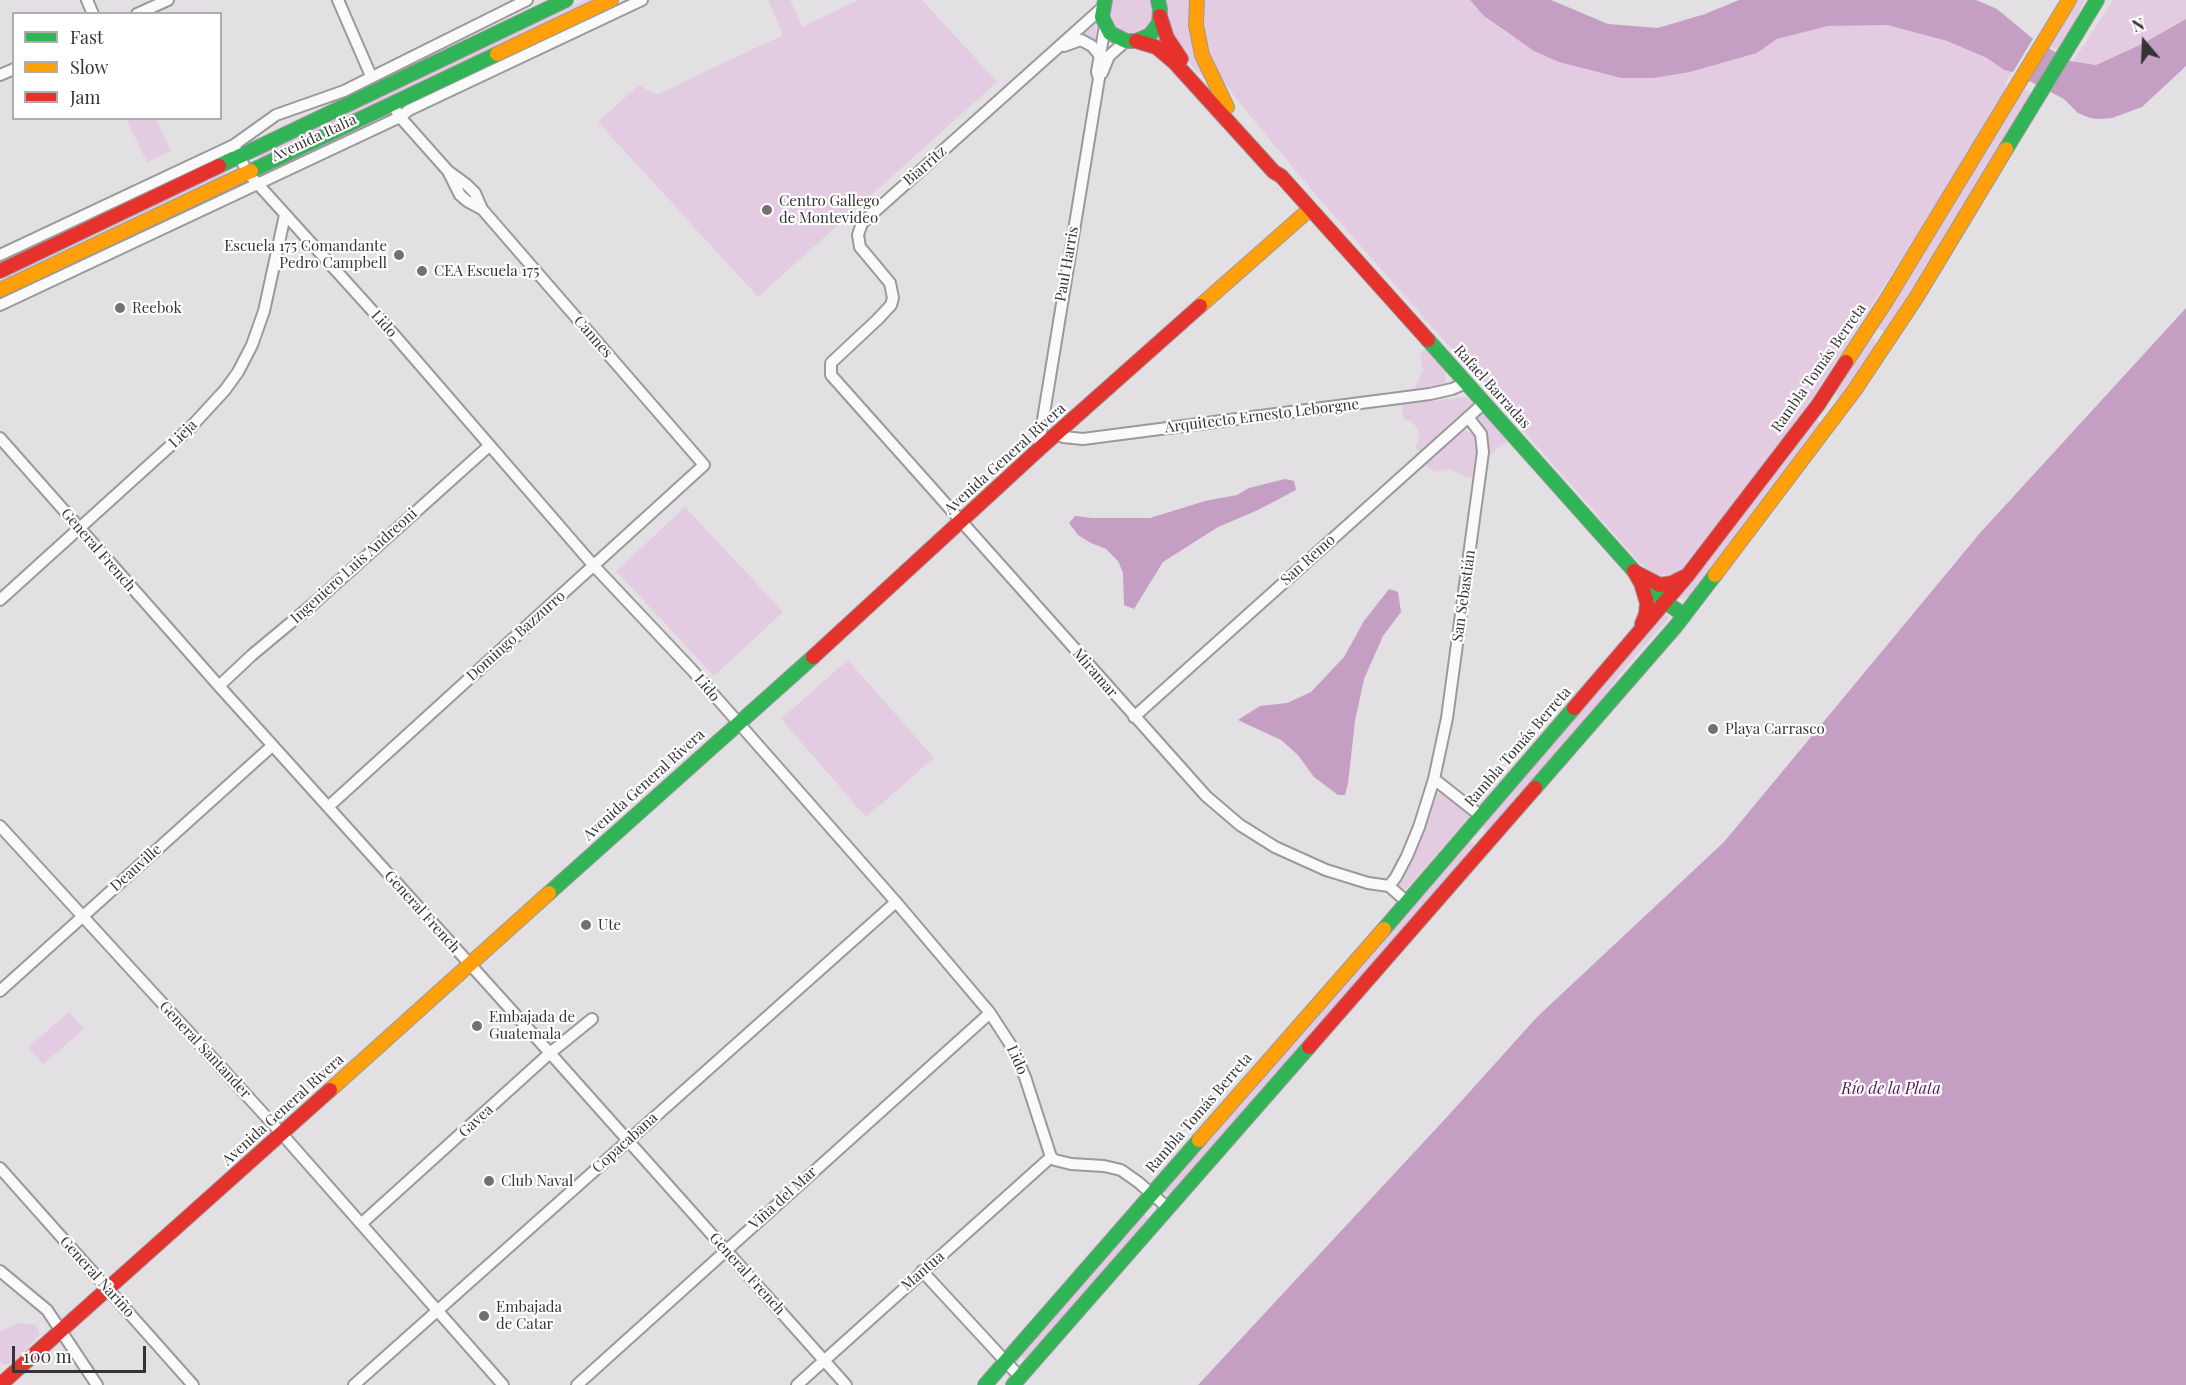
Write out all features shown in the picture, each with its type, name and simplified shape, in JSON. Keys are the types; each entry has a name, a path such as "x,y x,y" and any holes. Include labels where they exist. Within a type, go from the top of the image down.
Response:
{"main road":[{"name":"Avenida Italia","path":"0,271 237,151 566,0"},
{"name":"Avenida Italia","path":"0,290 611,0"},
{"name":"Rafael Barradas","path":"1158,0 1164,33 1174,51 1280,167 1281,176"},
{"path":"1197,0 1196,25 1202,55 1227,107"},
{"name":"Rambla Tomás Berreta","path":"985,1385 1407,902 1687,576 1818,405 1868,328 2069,0"},
{"path":"1104,2 1105,26"},
{"path":"1017,1381 1487,844 1684,615 1835,418 1888,340 1916,298 2093,4"},
{"path":"1131,41 1150,35 1159,23 1160,16"},
{"name":"Rafael Barradas","path":"1105,26 1118,39 1147,43 1163,51 1274,172 1281,176 1634,571 1665,602 1684,615"},
{"name":"Avenida General Rivera","path":"0,1385 282,1134 1038,450 1310,209"},
{"path":"1868,328 1888,340"},
{"path":"1818,405 1835,418"},
{"path":"1634,571 1660,585 1672,583 1687,576"},
{"path":"1634,571 1647,603 1640,630"},
{"path":"1610,702 1624,674 1670,619 1665,602"},
{"path":"1470,828 1487,844"}],"street":[{"path":"141,12 168,0"},
{"path":"338,0 371,76"},
{"name":"Avenida Italia","path":"0,255 237,151 276,115 335,94 527,0"},
{"name":"Avenida Italia","path":"0,304 400,117 409,110 642,0"},
{"name":"Biarritz","path":"832,378 831,363 878,319 891,305 893,298 890,283 860,247 858,235 862,223 1054,52 1104,2"},
{"name":"Paul Harris","path":"1099,78 1097,72 1105,26"},
{"name":"Biarritz","path":"1054,52 1069,43 1082,40 1092,46 1100,56"},
{"name":"Paul Harris","path":"1038,450 1099,78 1109,56 1131,41"},
{"name":"Cannes","path":"392,104 400,117 448,171 460,195 482,209 704,465"},
{"name":"Lido","path":"237,151 247,172 396,337 594,566 692,670 737,724 896,902 990,1013 1012,1047 1025,1077 1052,1157"},
{"name":"Lieja","path":"0,600 190,428 238,372 252,345 264,311 285,215"},
{"name":"Miramar","path":"832,378 1206,796 1240,825 1293,856 1326,870 1368,883 1389,886"},
{"name":"Arquitecto Ernesto Leborgne","path":"1057,433 1063,437 1083,439 1430,394 1466,383"},
{"name":"San Remo","path":"1134,717 1484,403"},
{"name":"San Sebastián","path":"1389,886 1407,856 1419,827 1434,779 1449,702 1483,452 1481,434 1468,417"},
{"name":"General French","path":"0,438 219,686 846,1385"},
{"name":"Ingeniero Luis Andreoni","path":"219,686 489,446"},
{"name":"Domingo Bazzurro","path":"328,807 704,465"},
{"name":"Deauville","path":"0,991 273,746"},
{"path":"1434,779 1481,816"},
{"name":"General Santander","path":"0,826 282,1134 503,1385"},
{"path":"1389,886 1407,902"},
{"name":"Copacabana","path":"354,1385 896,902"},
{"name":"Viña del Mar","path":"577,1385 990,1013"},
{"name":"Gavea","path":"361,1224 550,1053 592,1019"},
{"path":"1052,1157 1071,1164 1114,1167 1128,1174 1168,1208"},
{"name":"Mantua","path":"797,1385 1052,1157"},
{"name":"General Nariño","path":"0,1168 193,1385"},
{"path":"0,1271 46,1310 62,1330 97,1385"},
{"path":"922,1271 1005,1361 1017,1381"}],"shaded area":[{"path":"585,0 602,0 260,160 259,158 258,154"},
{"name":"Centro Gallego de Montevideo","path":"768,0 790,0 803,27 858,0 922,0 997,82 758,297 598,122 639,85 656,95 783,35"},
{"path":"1112,0 1150,0 1154,9 1151,24 1146,30 1133,35 1119,32 1112,26 1108,16"},
{"path":"1164,0 1193,0 1206,80 1181,55 1170,39"},
{"path":"1204,0 1470,0 1484,16 1508,34 1583,67 1621,78 1654,78 1690,72 1757,53 1777,39 1828,26 1887,25 1947,41 1987,58 2004,70 2012,72 2006,81 2006,89 1922,227 1807,406 1686,568 1676,573 1659,576 1639,562 1315,194 1238,101 1222,79 1210,56 1205,35"},
{"path":"2077,0 2085,0 2072,29 2058,51 2049,46"},
{"path":"2113,0 2186,0 2186,19 2142,44 2096,65 2073,62"},
{"path":"1095,18 1097,45 1073,35"},
{"path":"2023,89 2032,93 1884,332 1876,327"},
{"path":"126,120 156,120 171,151 147,162"},
{"path":"225,170 227,175 0,282 0,274"},
{"path":"1869,338 1874,339 1876,344 1842,396 1838,397 1834,392"},
{"path":"1426,349 1445,369 1446,380 1443,386 1416,393 1415,387 1423,371 1420,354"},
{"path":"1465,397 1473,401 1471,407 1421,453 1415,447 1419,439 1418,429 1411,421 1403,419 1403,404"},
{"path":"1483,414 1508,441 1488,456 1488,437 1477,420 1477,416"},
{"path":"1817,419 1821,424 1698,590 1680,599 1679,596"},
{"path":"1464,430 1473,433 1478,442 1474,478 1465,477 1449,469 1434,472 1424,464"},
{"path":"685,507 783,612 714,676 616,571"},
{"path":"1668,615 1668,619 1619,675 1597,707 1486,831 1483,823 1664,616"},
{"path":"848,660 934,758 866,817 781,719"},
{"path":"1440,792 1469,812 1469,817 1407,888 1401,890 1398,884 1417,846 1434,796"},
{"path":"1468,842 1473,843 1475,849 1171,1194 1166,1193 1164,1190"},
{"path":"69,1012 84,1029 43,1064 28,1047"},
{"path":"1144,1214 1150,1220 1028,1359 1022,1358 1021,1355"},
{"path":"18,1323 36,1325 40,1334 17,1359 4,1365 0,1361 0,1331"}],"water":[{"path":"1470,0 1551,0 1608,24 1658,28 1705,14 1739,0 1976,0 1997,9 2032,38 2070,61 2096,65 2142,44 2186,19 2186,66 2142,107 2112,118 2099,119 2078,113 2064,99 2004,70 1987,58 1947,41 1887,25 1828,26 1777,39 1757,53 1690,72 1654,78 1621,78 1559,62 1534,51 1484,16"},
{"name":"Río de la Plata","path":"2186,308 2186,1385 1198,1385 1537,1017 1724,842 1980,533"},
{"path":"1285,479 1294,481 1296,490 1218,527 1163,562 1134,609 1124,605 1123,573 1118,561 1106,549 1078,535 1069,523 1075,516 1150,518 1205,501 1237,495 1249,488"},
{"path":"1389,589 1398,592 1401,612 1383,636 1364,679 1355,721 1348,783 1345,795 1338,795 1314,777 1298,755 1281,740 1238,720 1260,706 1287,703 1311,692 1344,657 1364,621"}],"pier":[{"path":"2034,37 2049,46 2026,83 2011,75"}],"traffic: fast":[{"path":"219,166 566,0"},
{"path":"1105,0 1102,17 1110,33 1126,41 1136,41 1150,35 1159,23 1158,0"},
{"path":"2006,149 2097,0"},
{"path":"251,171 497,54"},
{"path":"1428,340 1634,571 1665,602 1684,615"},
{"path":"1535,788 1676,626 1715,575"},
{"path":"549,893 813,657"},
{"path":"1384,929 1574,708"},
{"path":"1013,1385 1309,1047"},
{"path":"985,1385 1199,1140"}],"traffic: slow":[{"path":"497,54 611,0"},
{"path":"1197,0 1196,25 1202,55 1227,107"},
{"path":"1846,362 1886,301 2069,0"},
{"path":"1715,575 1854,391 1916,298 2006,149"},
{"path":"0,290 251,171"},
{"path":"1200,306 1310,209"},
{"path":"330,1090 549,893"},
{"path":"1199,1140 1384,929"}],"traffic: jam":[{"path":"1160,16 1167,38 1181,59"},
{"path":"1136,41 1156,47 1175,63 1274,172 1281,176 1428,340"},
{"path":"0,271 219,166"},
{"path":"813,657 1038,450 1200,306"},
{"path":"1574,708 1687,576 1818,405 1846,362"},
{"path":"1634,571 1641,583 1647,603 1642,624"},
{"path":"1635,572 1660,585 1672,583 1684,577"},
{"path":"1309,1047 1535,788"},
{"path":"0,1385 330,1090"}],"place":[{"name":"Centro Gallego de Montevideo","path":"767,210"},
{"name":"Escuela 175 Comandante Pedro Campbell","path":"399,255"},
{"name":"CEA Escuela 175","path":"422,271"},
{"name":"Reebok","path":"120,308"},
{"name":"Playa Carrasco","path":"1713,729"},
{"name":"Ute","path":"586,925"},
{"name":"Embajada de Guatemala","path":"477,1026"},
{"name":"Club Naval","path":"489,1181"},
{"name":"Embajada de Catar","path":"484,1316"}]}
